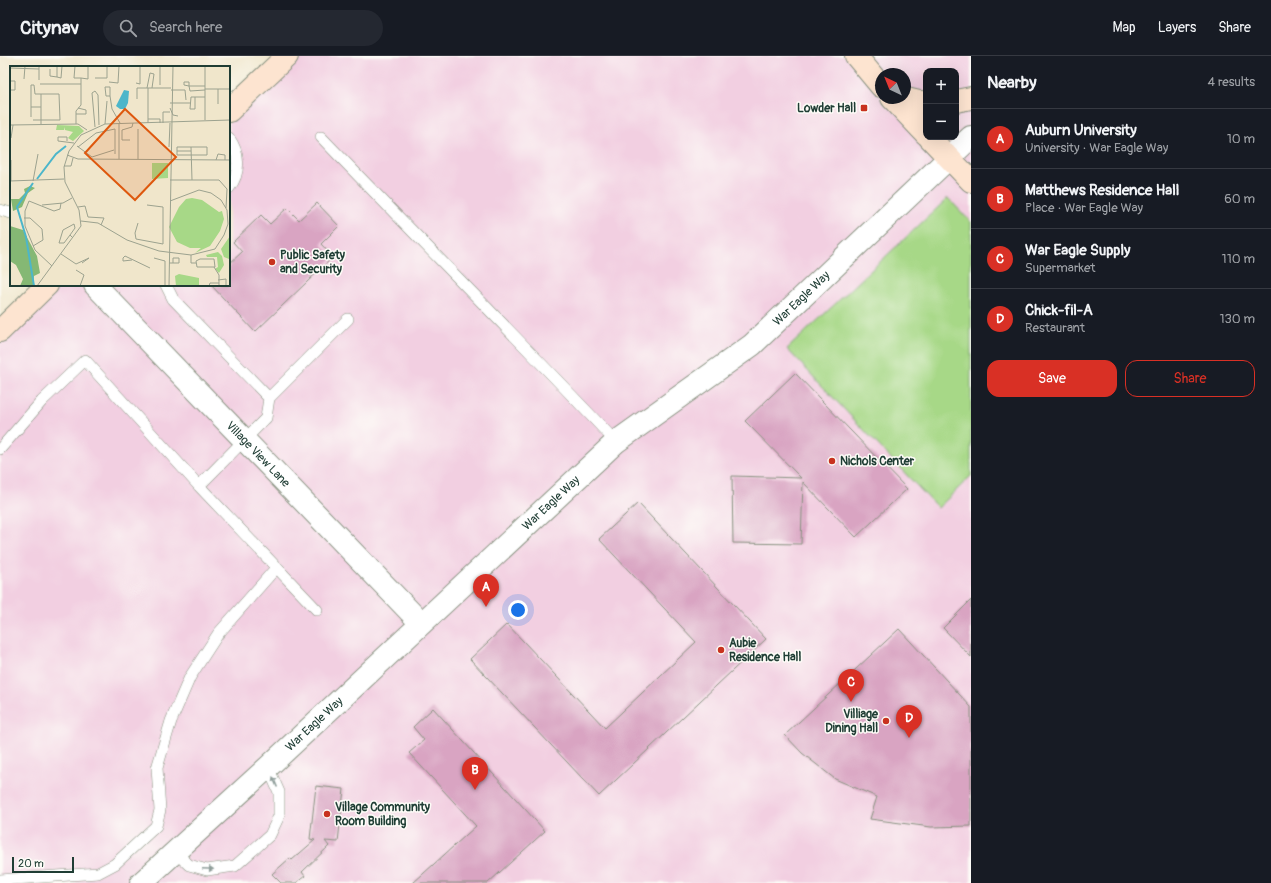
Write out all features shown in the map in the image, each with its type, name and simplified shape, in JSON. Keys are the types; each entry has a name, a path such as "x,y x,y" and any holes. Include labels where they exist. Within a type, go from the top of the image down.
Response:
{"street":[{"path":"230,109 286,56"},
{"path":"857,58 875,79"},
{"path":"959,100 971,98"},
{"path":"911,100 923,102"},
{"path":"898,104 923,131"},
{"name":"War Eagle Way","path":"141,883 268,767 616,442 752,345 971,137"},
{"path":"932,140 971,181"},
{"path":"0,331 46,286"},
{"name":"Village View Lane","path":"96,286 421,624"}],"lane":[{"path":"320,137 616,442"},
{"path":"230,140 237,154 238,170 230,186"},
{"path":"0,210 10,214"},
{"path":"166,286 173,299 268,398"},
{"path":"198,486 266,418 268,398 348,320"},
{"path":"0,449 42,400 85,360 198,486 317,610"},
{"path":"0,880 98,873 115,864 156,826 160,810 157,768 171,721 190,677 218,634 244,602 276,568"},
{"path":"175,852 189,865 207,870 235,866 270,835 279,816 279,792 268,767"}],"shaded area":[{"path":"287,56 971,56 971,883 0,883 0,330 46,286 230,286 230,110"}],"green space":[{"path":"948,198 971,222 971,476 938,508 787,349"}],"building":[{"path":"317,203 339,226 321,244 333,257 255,332 212,286 230,286 230,263 242,252 233,242 261,215 270,224 287,208 299,220"},
{"name":"Nichols Center","path":"795,373 907,489 856,537 803,482 801,544 733,543 732,476 801,478 745,421"},
{"name":"Aubie Residence Hall","path":"638,503 766,639 599,796 470,659 507,624 605,728 696,642 599,539"},
{"path":"971,600 971,657 943,628"},
{"name":"Villiage Dining Hall","path":"899,629 971,707 971,826 931,827 870,819 877,797 835,779 802,753 785,735"},
{"path":"433,708 545,831 488,883 413,883 476,826 409,753 424,740 413,727"},
{"path":"316,786 344,789 338,842 325,841 329,846 302,872 305,876 296,883 281,883 272,874 290,858 292,860 315,840 310,839"}],"place":[{"name":"Lowder Hall","path":"864,108"},
{"name":"Public Safety and Security","path":"272,262"},
{"name":"Nichols Center","path":"832,461"},
{"name":"Auburn University","path":"486,607"},
{"name":"Aubie Residence Hall","path":"721,650"},
{"name":"War Eagle Supply","path":"851,702"},
{"name":"Villiage Dining Hall","path":"886,721"},
{"name":"Chick-fil-A","path":"909,738"},
{"name":"Matthews Residence Hall","path":"475,790"},
{"name":"Village Community Room Building","path":"327,814"}]}
